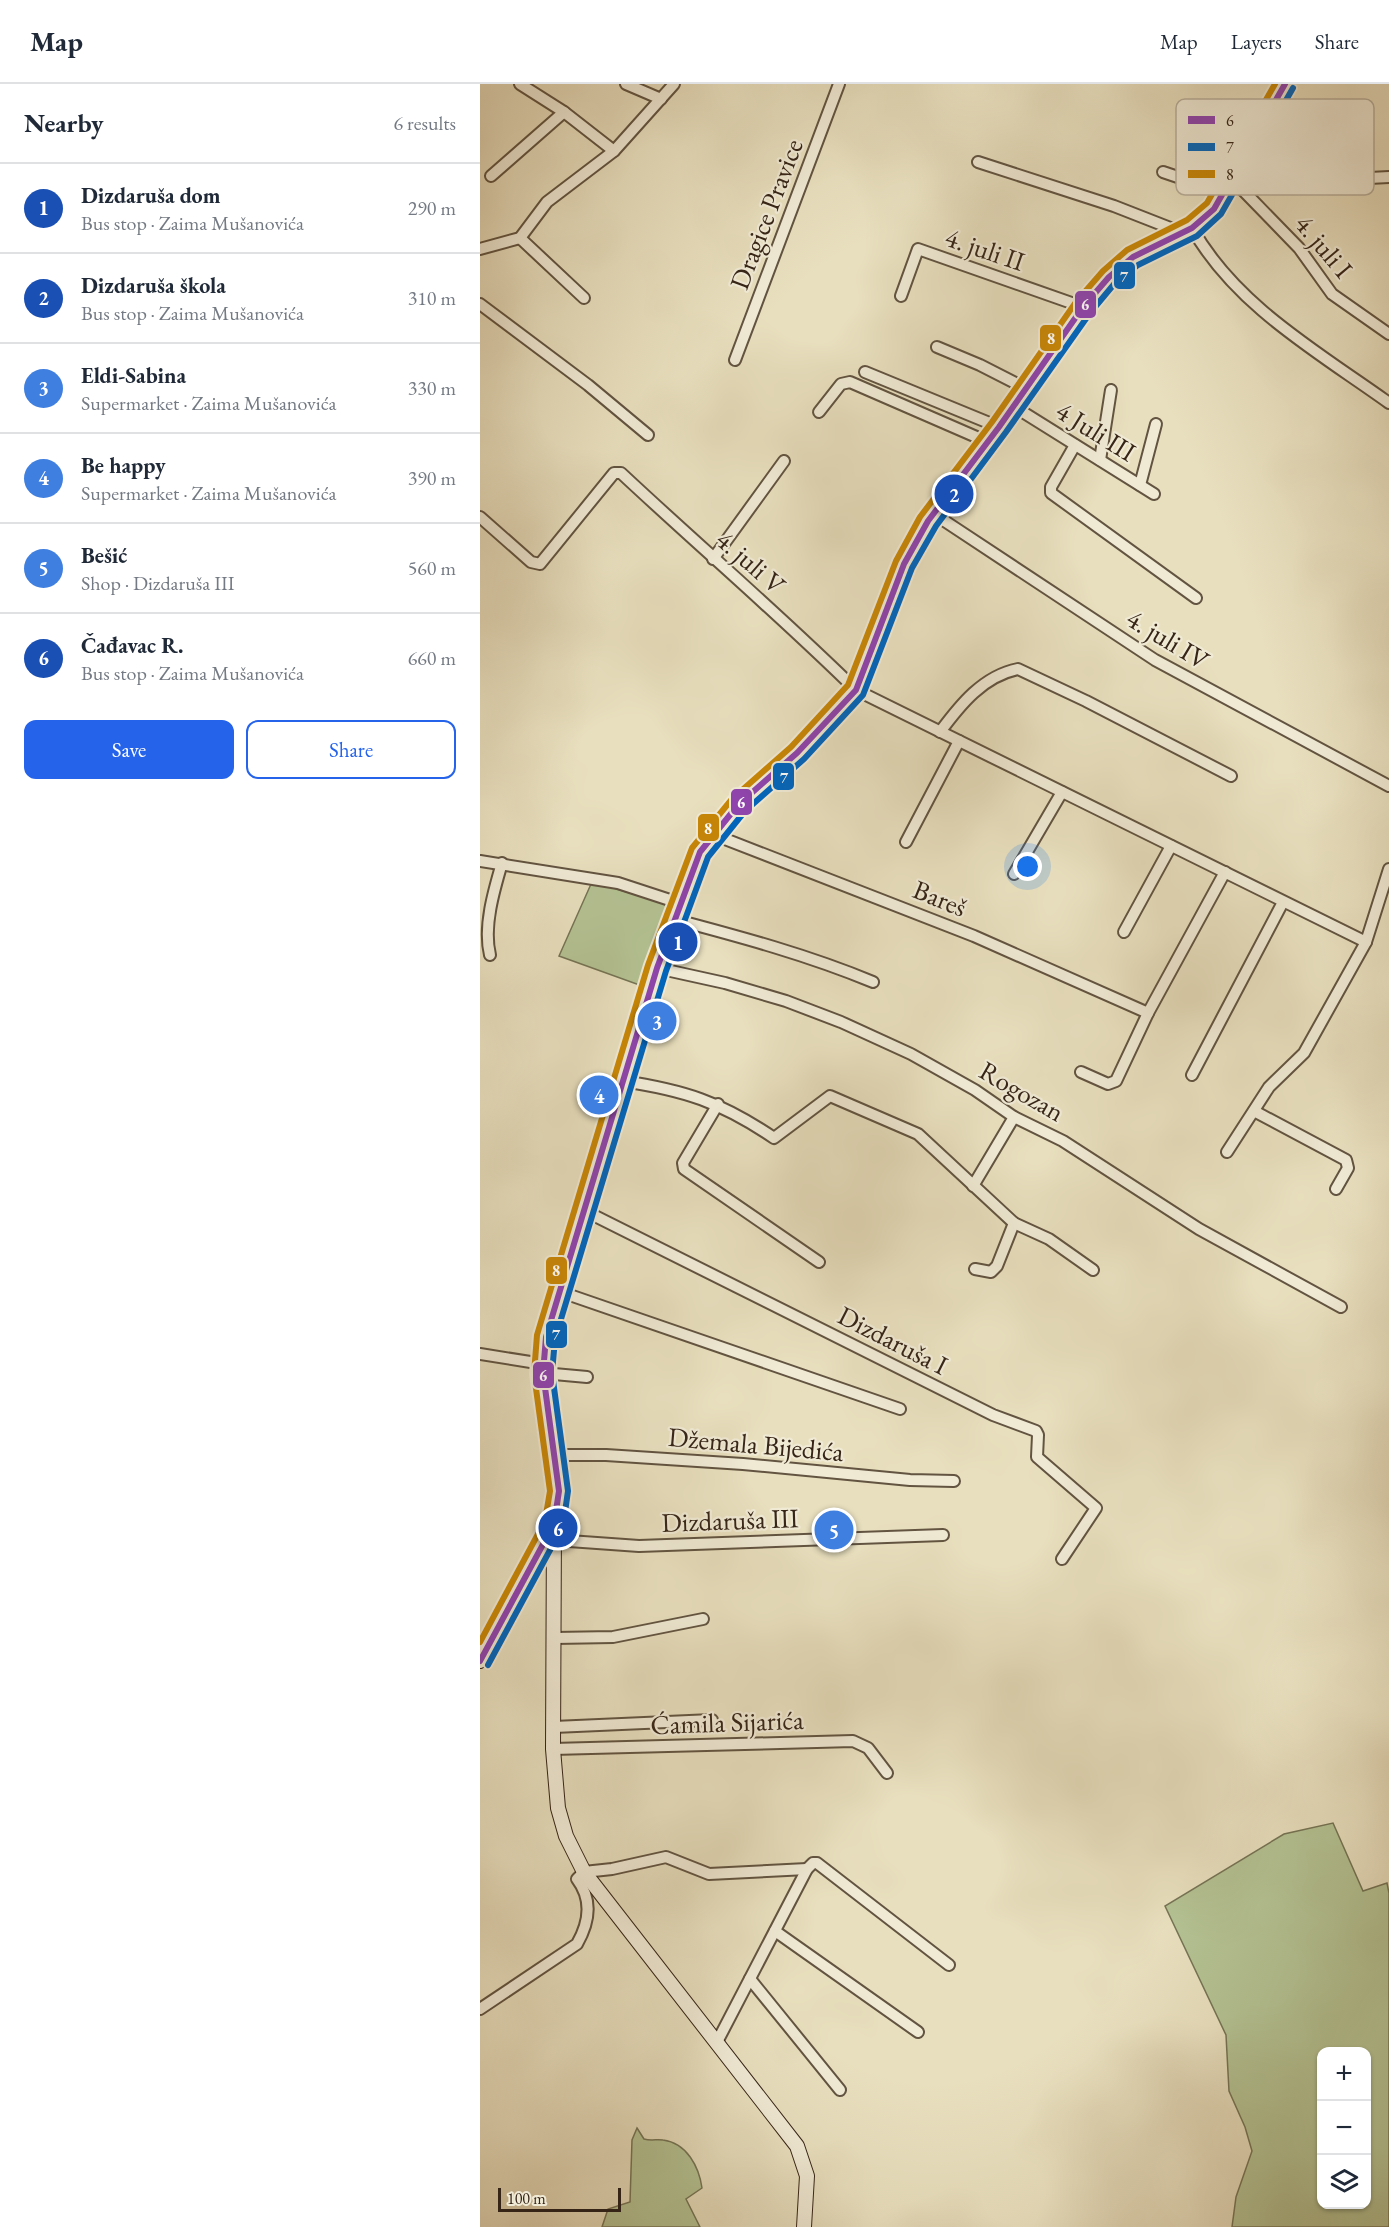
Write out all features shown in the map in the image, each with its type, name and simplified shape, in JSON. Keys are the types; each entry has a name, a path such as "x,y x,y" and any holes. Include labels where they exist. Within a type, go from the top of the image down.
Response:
{"street":[{"path":"520,84 564,112 614,151"},
{"path":"626,84 662,99"},
{"path":"480,249 520,238 547,202 614,151 674,84"},
{"name":"Dragice Pravice","path":"735,360 840,84"},
{"path":"1277,99 1286,84"},
{"path":"491,176 564,112"},
{"path":"978,162 1188,230 1220,269 1258,306 1301,341 1389,404"},
{"path":"1163,172 1176,176"},
{"path":"1374,178 1389,177"},
{"path":"804,2227 807,2176 797,2146 584,1872 566,1836 558,1808 554,1749 554,1524 559,1491 543,1368 546,1337 657,968 673,919 700,852 712,834 738,805 831,720 856,690 907,558 934,514 999,427 1083,306 1109,277 1133,257 1188,230 1214,209 1224,195"},
{"name":"4. juli I","path":"1248,195 1299,248 1332,294 1389,334"},
{"path":"520,238 584,298"},
{"name":"4. juli II","path":"902,296 918,249 1083,306"},
{"path":"480,304 648,435"},
{"path":"937,347 980,364 1025,388"},
{"path":"865,372 999,427"},
{"path":"819,412 841,384 850,382 988,442"},
{"path":"1100,460 1112,390"},
{"name":"4 Juli III","path":"1013,406 1154,494"},
{"path":"1140,485 1156,424"},
{"path":"1075,445 1051,487 1051,493 1196,598"},
{"path":"713,559 784,460"},
{"name":"4. juli V","path":"480,517 531,562 540,564 614,473 621,473 713,559 794,628 856,690"},
{"name":"4. juli IV","path":"934,514 1155,660 1389,786"},
{"path":"940,732 973,692 987,682 1018,669 1232,776"},
{"path":"856,690 1366,942"},
{"name":"Bareš","path":"906,842 959,741"},
{"path":"1014,874 1062,792"},
{"name":"Bareš","path":"712,834 974,936 1148,1013"},
{"path":"1124,932 1171,846"},
{"path":"480,861 618,883 679,903"},
{"path":"490,955 488,945 494,889 502,863"},
{"path":"1227,1152 1269,1088 1304,1053 1366,942 1389,869"},
{"path":"1081,1072 1108,1084 1116,1082 1148,1013 1225,873"},
{"path":"1192,1075 1283,902"},
{"path":"673,919 772,945 873,982"},
{"name":"Rogozan","path":"657,968 735,986 841,1022 911,1054 975,1090 1014,1118 1063,1141 1199,1229 1341,1306"},
{"path":"622,1081 672,1089 718,1104 774,1138 830,1096 918,1134 1014,1223 1049,1239 1093,1270"},
{"path":"718,1104 683,1163 684,1169 819,1262"},
{"path":"1254,1111 1346,1160 1348,1168 1336,1189"},
{"path":"973,1186 1014,1118"},
{"name":"Dizdaruša I","path":"583,1210 993,1415 1036,1431 1038,1435 1037,1457 1096,1508 1062,1559"},
{"path":"975,1269 991,1272 997,1266 1014,1223"},
{"path":"558,1291 900,1409"},
{"path":"480,1354 587,1377"},
{"name":"Džemala Bijedića","path":"554,1455 606,1455 910,1480 954,1481"},
{"path":"480,1661 554,1524"},
{"name":"Dizdaruša III","path":"555,1540 639,1546 943,1535"},
{"path":"555,1638 613,1637 703,1619"},
{"name":"Ćamila Sijarića","path":"554,1727 712,1720"},
{"name":"Ćamila Sijarića","path":"554,1749 853,1741 868,1748 888,1773"},
{"path":"480,2010 577,1944 586,1927 588,1913 586,1898 577,1879 584,1872 666,1857 709,1874 807,1869"},
{"path":"717,2042 807,1869 813,1863 817,1863 949,1965"},
{"path":"775,1930 918,2032"},
{"path":"750,1979 840,2090"}],"green space":[{"path":"591,884 610,887 670,905 645,987 559,956"},
{"path":"1333,1823 1363,1891 1387,1883 1389,1893 1389,2227 1232,2227 1236,2197 1252,2151 1245,2127 1229,2091 1226,2035 1165,1906 1284,1834"},
{"path":"637,2128 644,2139 663,2140 679,2146 695,2164 702,2188 686,2199 700,2227 602,2227 608,2209 630,2202 632,2140"}],"transit line":[{"name":"8","path":"1266,99 1275,84"},
{"name":"6","path":"1276,99 1285,84"},
{"name":"7","path":"1287,99 1293,88"},
{"name":"8","path":"480,1642 545,1521 550,1491 534,1374 537,1335 648,965 692,848 732,799 791,747 848,685 896,561 920,517 992,422 1076,302 1103,271 1127,250 1187,220 1207,203 1212,195"},
{"name":"6","path":"480,1661 554,1524 559,1491 543,1373 546,1337 657,968 700,852 738,805 797,753 856,690 904,564 928,521 999,427 1083,307 1109,277 1133,257 1192,228 1214,209 1222,195"},
{"name":"7","path":"488,1665 563,1526 568,1491 552,1373 555,1339 666,971 708,857 745,811 804,759 863,695 912,568 936,526 1090,313 1115,283 1138,265 1197,236 1221,214 1232,195"}],"place":[{"name":"Dizdaruša škola","path":"954,494"},
{"name":"Dizdaruša dom","path":"678,942"},
{"name":"Eldi-Sabina","path":"657,1021"},
{"name":"Be happy","path":"599,1095"},
{"name":"Čađavac R.","path":"558,1528"},
{"name":"Bešić","path":"834,1530"}]}
